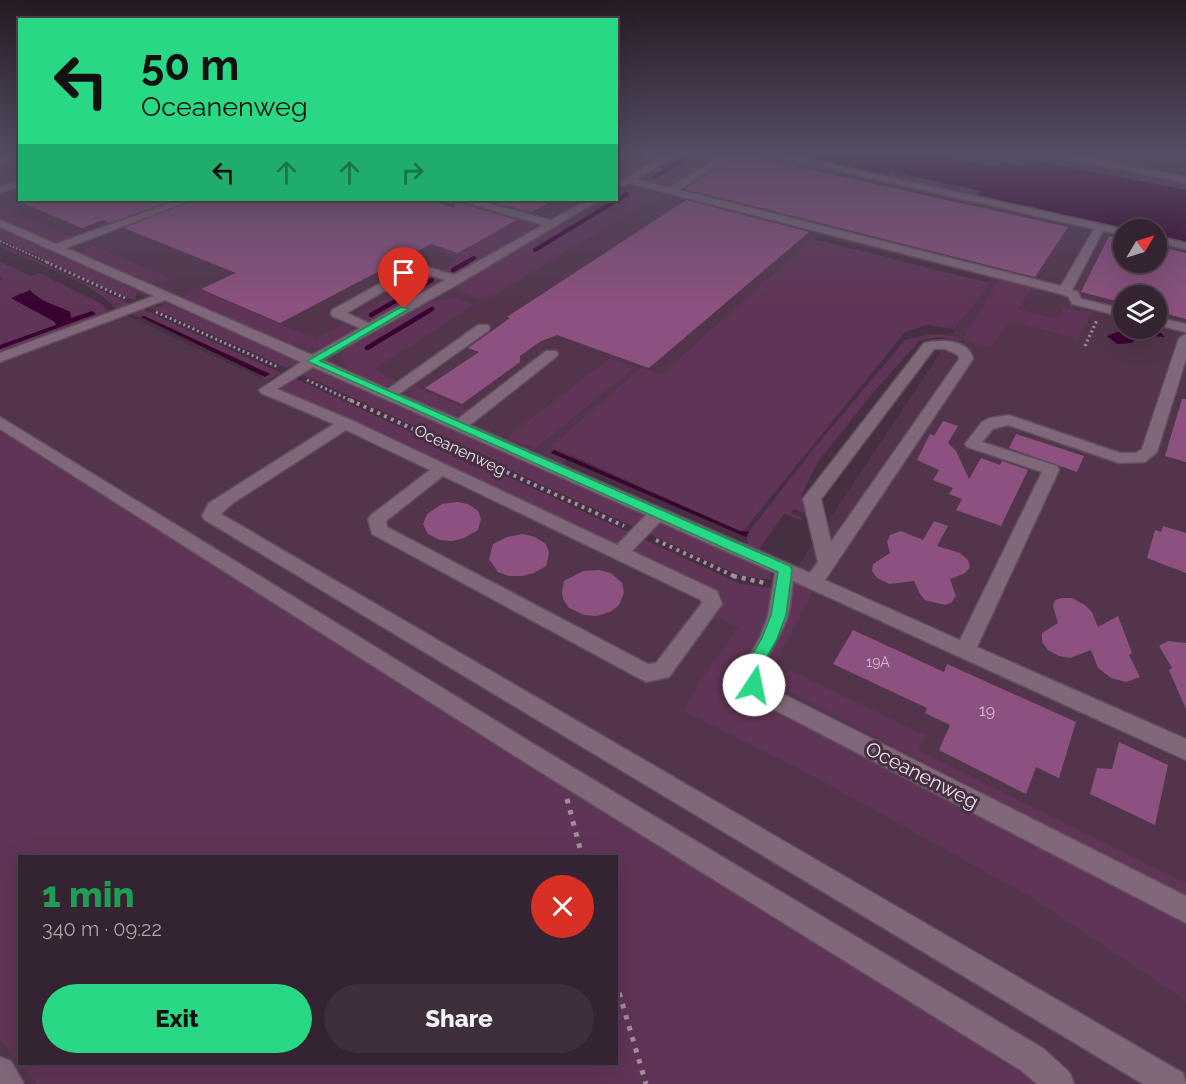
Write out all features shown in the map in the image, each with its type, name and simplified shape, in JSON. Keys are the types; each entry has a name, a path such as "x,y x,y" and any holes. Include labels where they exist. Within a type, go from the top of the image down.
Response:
{"street":[{"path":"55,248 174,205"},
{"path":"484,205 552,224"},
{"path":"442,469 377,519 378,530 646,673 662,670 712,604 710,596 346,423 266,390 291,373 586,205"},
{"path":"725,205 1065,291 1074,295 1076,301 1113,310"},
{"path":"999,205 1113,230"},
{"name":"Oceanenweg","path":"0,223 657,514 784,578 813,583 1186,750"},
{"path":"1065,291 1100,227"},
{"path":"1167,242 1186,246"},
{"path":"370,328 337,313 417,267 456,280"},
{"path":"0,358 165,296"},
{"path":"1167,324 1186,328"},
{"path":"388,394 483,328"},
{"path":"964,652 1051,470 973,444 987,424 1009,420 1119,458 1139,458 1149,452 1186,338"},
{"path":"813,583 966,359 965,353 958,348 939,343 929,346 812,499 827,562"},
{"path":"459,426 551,354"},
{"path":"0,422 561,772 1033,1060 1059,1084"},
{"path":"346,423 215,507 212,516 1172,1084"},
{"path":"620,553 657,514"},
{"name":"Oceanenweg","path":"784,578 778,615 770,639 752,669 754,685 773,699 1186,910"},
{"path":"0,1072 9,1084"}],"path":[{"name":"Oceanenweg","path":"0,241 738,578 784,578"},
{"path":"1084,346 1100,316 1113,314"},
{"path":"561,772 582,855"},
{"path":"618,989 646,1084"}],"shaded area":[{"path":"0,205 1064,205 1131,219 1113,219 1113,273 1167,273 1167,227 1186,231 1186,921 721,682 990,278 818,236 541,483 0,229"},
{"path":"548,205 579,205 553,215 530,214"},
{"path":"595,205 645,205 484,301 460,292 458,284"},
{"path":"1021,205 1186,205 1186,242 1167,238 1167,219 1113,219 1113,225"},
{"path":"0,206 71,237 57,241 26,231 0,218"},
{"path":"523,217 535,221 537,227 458,272 442,271 460,259 437,251 443,248 462,252"},
{"path":"0,229 137,291 135,301 0,239"},
{"path":"813,239 990,283 955,329 927,325 905,332 744,530 740,531 551,446 641,368 662,374"},
{"path":"0,244 131,304 117,311 108,301 80,282 0,247"},
{"path":"94,246 171,279 149,284 83,254 86,249"},
{"path":"0,262 31,276 39,273 102,304 110,313 0,354 0,349 92,312 71,318 70,312 44,301 33,293 21,293 12,298 55,322 56,325 0,345 0,281 4,279 0,277"},
{"path":"429,275 437,278 439,283 373,321 362,321 353,317"},
{"path":"1000,278 1072,295 1069,298 1032,288 1018,309 1058,319 1063,307 1091,313 1078,339 1010,321 991,348 963,339"},
{"path":"197,289 316,339 344,324 352,327 352,332 331,345 317,348 293,346 185,298 187,293"},
{"path":"30,290 44,300 70,312 71,318 92,311 96,314 0,349 0,345 56,325 55,322 11,298"},
{"path":"457,298 474,305 374,369 399,382 380,386 350,370 342,360 341,355 347,348 432,300"},
{"path":"172,306 299,362 287,368 150,307"},
{"path":"142,309 281,373 266,381 257,373 265,377 270,374 144,316 129,314"},
{"path":"126,315 754,608 710,683 1186,943 1186,1084 0,1084 0,361"},
{"path":"144,316 270,374 265,377 141,317"},
{"path":"934,334 963,339 960,341 940,337 920,340 871,395 817,463 801,495 805,514 794,509 791,513 803,518 801,520 784,514 758,551 748,545 749,532 807,457 905,340"},
{"path":"1113,334 1113,339 1136,339 1131,343 1117,344 1107,336"},
{"path":"610,358 635,367 535,449 507,437"},
{"path":"312,368 769,571 772,580 741,576 301,374"},
{"path":"294,378 630,533 618,545 279,388"},
{"path":"411,385 471,411 449,415 409,396"},
{"path":"0,430 1040,1084 37,1084 21,1065 618,1065 618,855 18,855 18,1061 0,1040"},
{"path":"554,450 740,531 749,532 746,537 551,453"},
{"path":"643,539 740,584 773,588 769,618 735,678 745,687 1186,914 1186,1001 1034,899 824,782 683,711 704,675 738,628 716,616 723,601 719,593 632,552"},
{"path":"795,583 813,591 776,663 926,736 918,750 1186,883 1186,897 756,675 778,637"}],"building":[{"path":"26,205 161,205 109,223 103,220 82,228"},
{"path":"183,205 443,205 455,208 455,205 465,205 517,220 458,253 431,244 280,323 201,289 236,273 124,228"},
{"path":"502,205 545,205 531,212"},
{"path":"679,205 704,205 809,232 649,368 557,335 541,341 520,356 520,362 462,404 425,388 479,352 468,348 510,318 507,317"},
{"path":"747,205 967,205 1068,227 1035,277"},
{"path":"1109,236 1113,237 1113,273 1167,273 1167,249 1186,253 1186,319 1167,314 1167,285 1113,285 1113,300 1081,292"},
{"path":"1182,399 1186,399 1186,462 1165,456"},
{"path":"943,421 958,426 948,443 956,451 969,479 981,458 1000,465 1002,461 1028,470 1001,526 956,510 962,499 949,494 953,488 933,480 939,470 917,460 930,434 934,436"},
{"path":"1016,434 1084,456 1077,472 1009,448"},
{"path":"457,502 468,504 478,511 481,519 478,530 464,538 452,541 440,540 428,534 423,524 427,514 442,504"},
{"path":"934,521 948,526 937,546 960,553 968,560 970,567 965,573 950,579 956,596 951,603 945,605 925,600 914,581 890,584 877,578 872,571 873,564 890,553 887,542 890,535 901,531 923,540"},
{"path":"1163,526 1186,533 1186,573 1147,558 1155,530 1161,532"},
{"path":"523,534 535,537 546,544 549,553 546,566 534,573 522,576 509,576 498,572 489,559 493,544 507,537"},
{"path":"599,570 611,573 622,583 624,593 619,605 610,612 597,616 584,615 569,608 563,599 564,581 583,571"},
{"path":"1072,598 1085,605 1092,612 1098,627 1118,616 1132,653 1129,655 1140,677 1126,682 1111,678 1098,668 1091,650 1070,658 1059,656 1048,650 1042,642 1042,633 1058,623 1053,606 1055,600"},
{"path":"853,630 944,672 947,664 1076,722 1059,778 1036,767 1026,794 939,750 950,725 925,713 927,708 833,664"},
{"path":"1168,641 1186,643 1186,709 1169,670 1172,668 1159,646"},
{"path":"1119,742 1168,765 1155,825 1090,794 1097,768 1112,769"}],"waterway":[{"path":"535,250 610,205"},
{"path":"465,263 474,258"},
{"path":"453,270 467,262"},
{"path":"371,315 432,280"},
{"path":"367,348 432,309"}],"route":[{"path":"404,309 312,361 785,570 778,615 770,639 752,669 754,685"}]}
